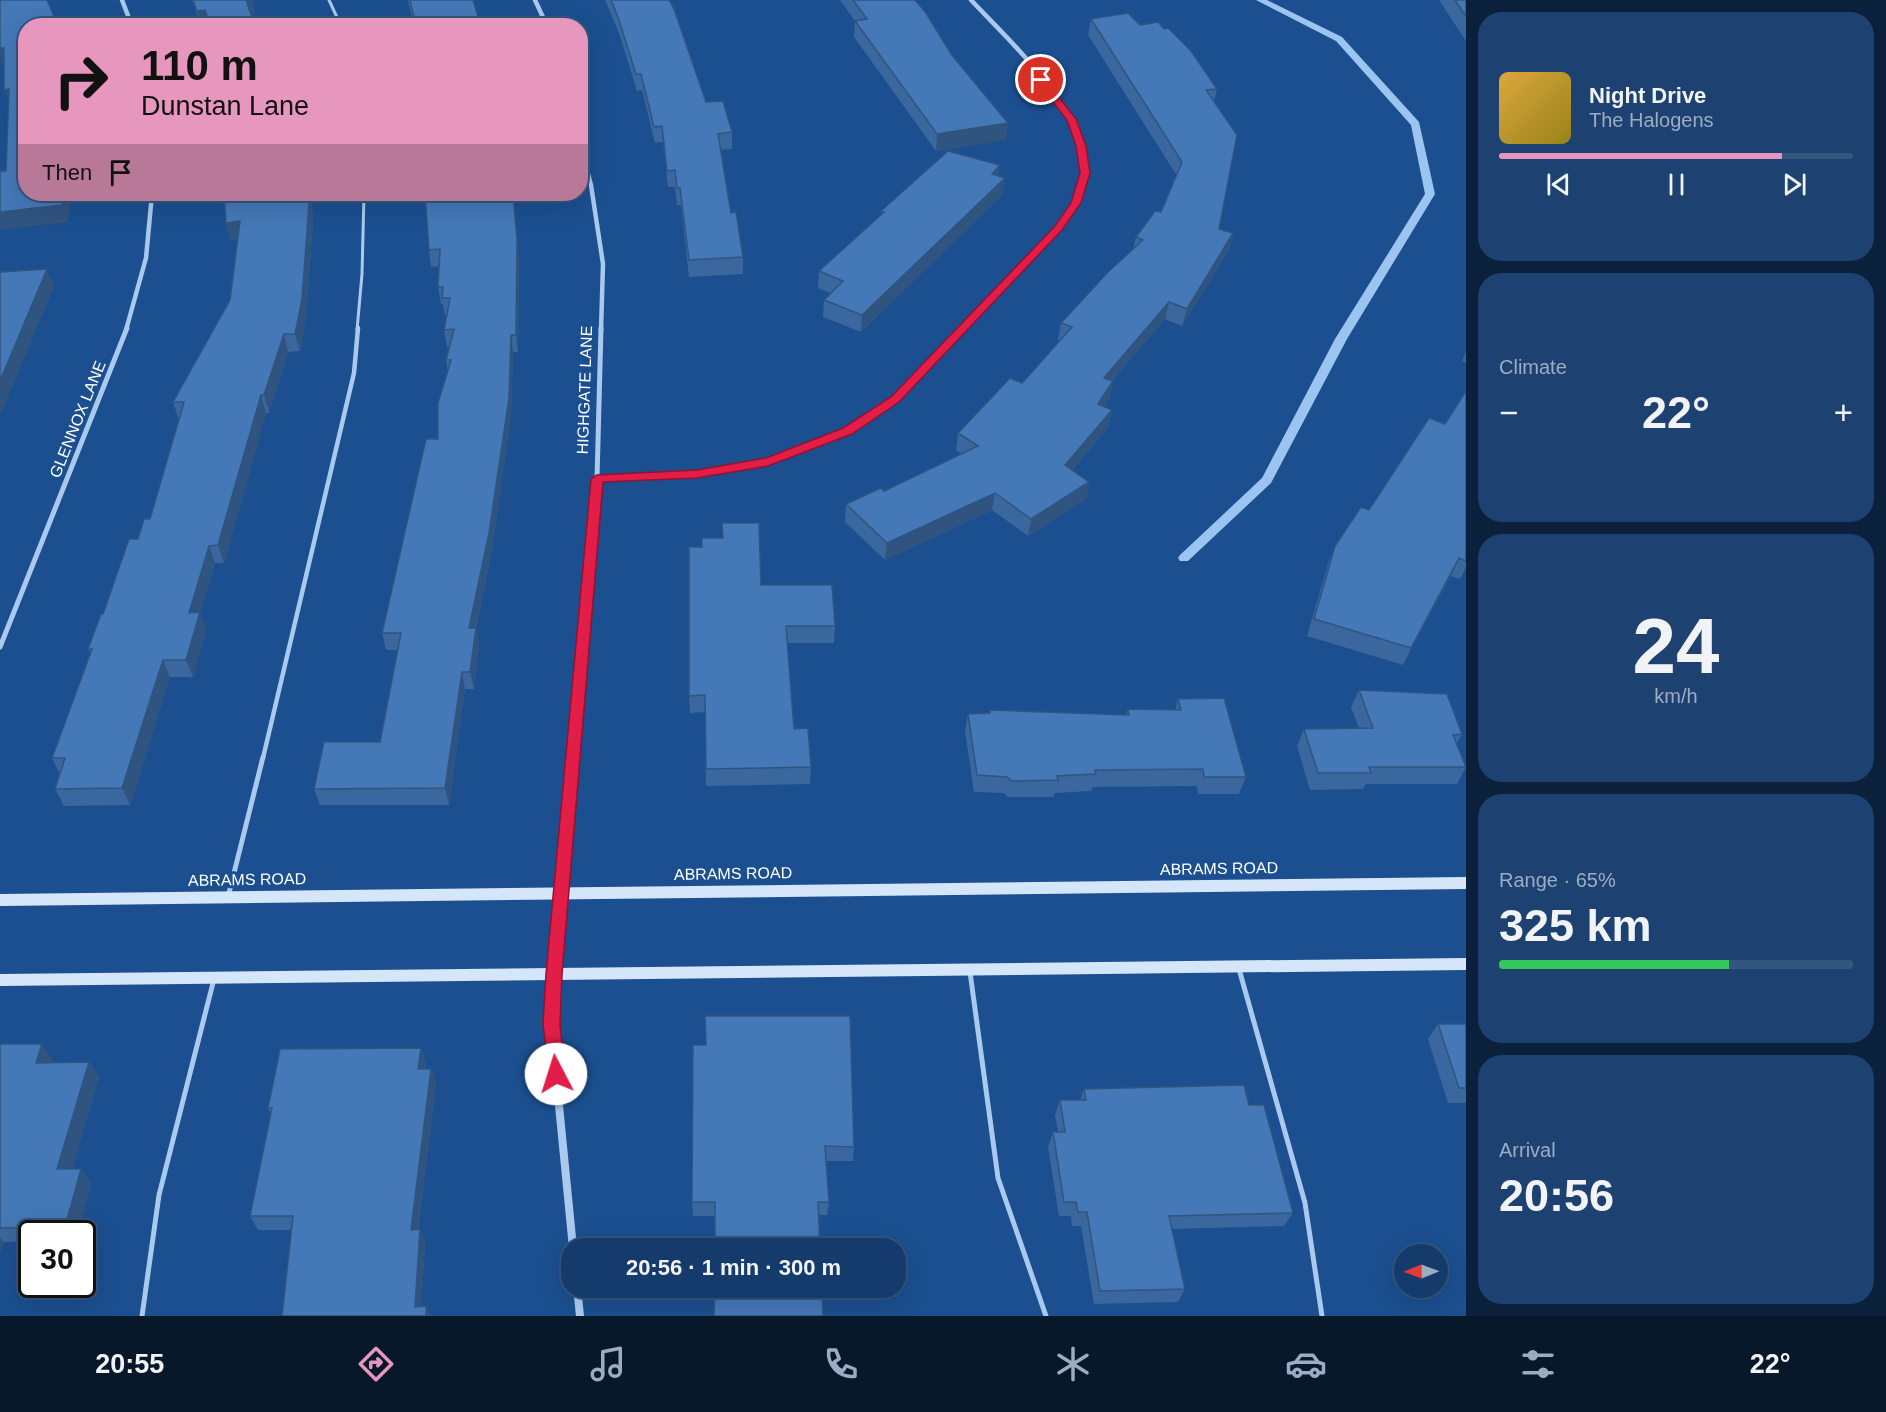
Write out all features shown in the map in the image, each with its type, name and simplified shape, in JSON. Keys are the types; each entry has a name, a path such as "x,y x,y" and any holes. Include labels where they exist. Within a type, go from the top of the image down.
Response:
{"main road":[{"name":"ABRAMS ROAD","path":"0,900 1466,883"},
{"path":"0,980 1466,964"}],"street":[{"path":"122,0 129,18"},
{"path":"535,0 544,18"},
{"path":"597,479 697,474 768,462 848,431 895,400 1058,228 1076,203 1085,173 1081,146 1071,119 1055,96 971,0"},
{"name":"HIGHGATE LANE","path":"572,1238 551,1024 560,893 597,479 603,264 588,174"},
{"name":"GLENNOX LANE","path":"0,647 116,359 140,282 152,214 152,201"},
{"path":"578,1298 580,1316"}],"lane":[{"path":"329,0 337,18"},
{"path":"228,897 354,373 362,274 364,201"},
{"path":"1239,967 1305,1203 1322,1316"},
{"path":"970,970 998,1178 1046,1316"},
{"path":"142,1316 159,1195 214,977"}],"building":[{"path":"0,0 47,0 55,18 18,18 18,201 62,201 62,205 0,212 0,171 6,171 9,89 4,90 4,48 0,48"},
{"path":"193,0 246,0 252,18 208,18 205,10 197,11"},
{"path":"410,0 473,0 479,18 414,18"},
{"path":"611,0 669,0 706,102 723,101 732,132 718,134 731,213 736,212 743,257 689,260 680,188 677,188 675,170 667,171 662,126 654,127 641,74 636,74"},
{"path":"853,0 915,0 926,13 951,54 1008,123 937,134 855,21 867,19"},
{"path":"1455,0 1466,0 1466,16"},
{"path":"1128,13 1140,25 1158,22 1164,29 1168,28 1191,51 1217,89 1206,90 1237,135 1219,229 1233,233 1187,309 1169,302 1104,378 1113,381 1098,404 1112,410 1065,465 1089,482 1031,519 995,493 887,543 846,504 881,488 884,491 978,446 958,433 1010,378 1022,383 1072,327 1061,323 1108,272 1143,240 1136,237 1155,211 1161,212 1182,162 1091,19"},
{"path":"948,151 1000,165 992,174 1005,178 862,315 824,300 843,281 819,271"},
{"path":"224,201 309,201 302,299 295,334 284,334 264,395 261,395 218,545 209,546 189,613 200,612 186,660 163,660 122,788 55,789 65,758 52,758 92,649 88,649 101,614 103,614 129,539 138,539 144,519 150,519 184,402 173,402 230,300 240,221 226,223"},
{"path":"426,201 514,201 517,239 516,335 511,335 509,398 489,533 469,628 476,628 470,672 462,672 445,788 314,789 324,742 380,742 401,633 382,633 426,439 438,439 438,403 451,360 446,360 454,329 444,330 450,298 442,298 443,287 438,287 440,249 429,250"},
{"path":"47,269 0,381 0,272"},
{"path":"1466,391 1466,561 1459,558 1411,648 1314,619 1335,546 1361,507 1369,510 1429,418 1445,424"},
{"path":"722,523 759,523 761,585 832,585 835,626 786,626 794,729 808,728 811,767 706,769 705,695 689,696 689,547 702,547 702,538 723,538"},
{"path":"1359,690 1447,694 1462,734 1453,735 1466,767 1369,767 1371,773 1318,773 1304,729 1373,728"},
{"path":"1224,698 1246,777 1204,777 1203,769 1095,770 1096,774 1057,776 1058,780 1012,781 1007,777 977,775 968,714 990,713 990,710 1129,715 1128,709 1181,710 1178,699"},
{"path":"705,1016 850,1016 854,1147 825,1146 829,1202 818,1202 820,1238 715,1238 715,1202 692,1202 693,1045 706,1045"},
{"path":"1438,1024 1466,1024 1466,1088 1459,1088"},
{"path":"0,1044 42,1044 36,1063 89,1062 57,1169 81,1169 67,1220 18,1220 18,1228 0,1228"},
{"path":"421,1048 418,1069 431,1069 411,1230 420,1229 415,1307 426,1306 426,1316 282,1316 293,1216 250,1216 272,1108 268,1108 280,1049"},
{"path":"1244,1085 1249,1105 1264,1105 1293,1213 1169,1216 1185,1289 1100,1291 1087,1212 1078,1212 1076,1202 1064,1202 1053,1132 1065,1132 1060,1100 1086,1100 1084,1089"},
{"path":"715,1298 822,1298 823,1316 714,1316"}],"waterway":[{"path":"1184,558 1267,480 1341,339 1430,194 1416,124 1339,39 1260,0"}],"route":[{"path":"556,1074 551,1024 554,974 597,479 697,474 768,462 848,431 895,400 1058,228 1076,203 1085,173 1081,146 1071,119 1041,80"}]}
